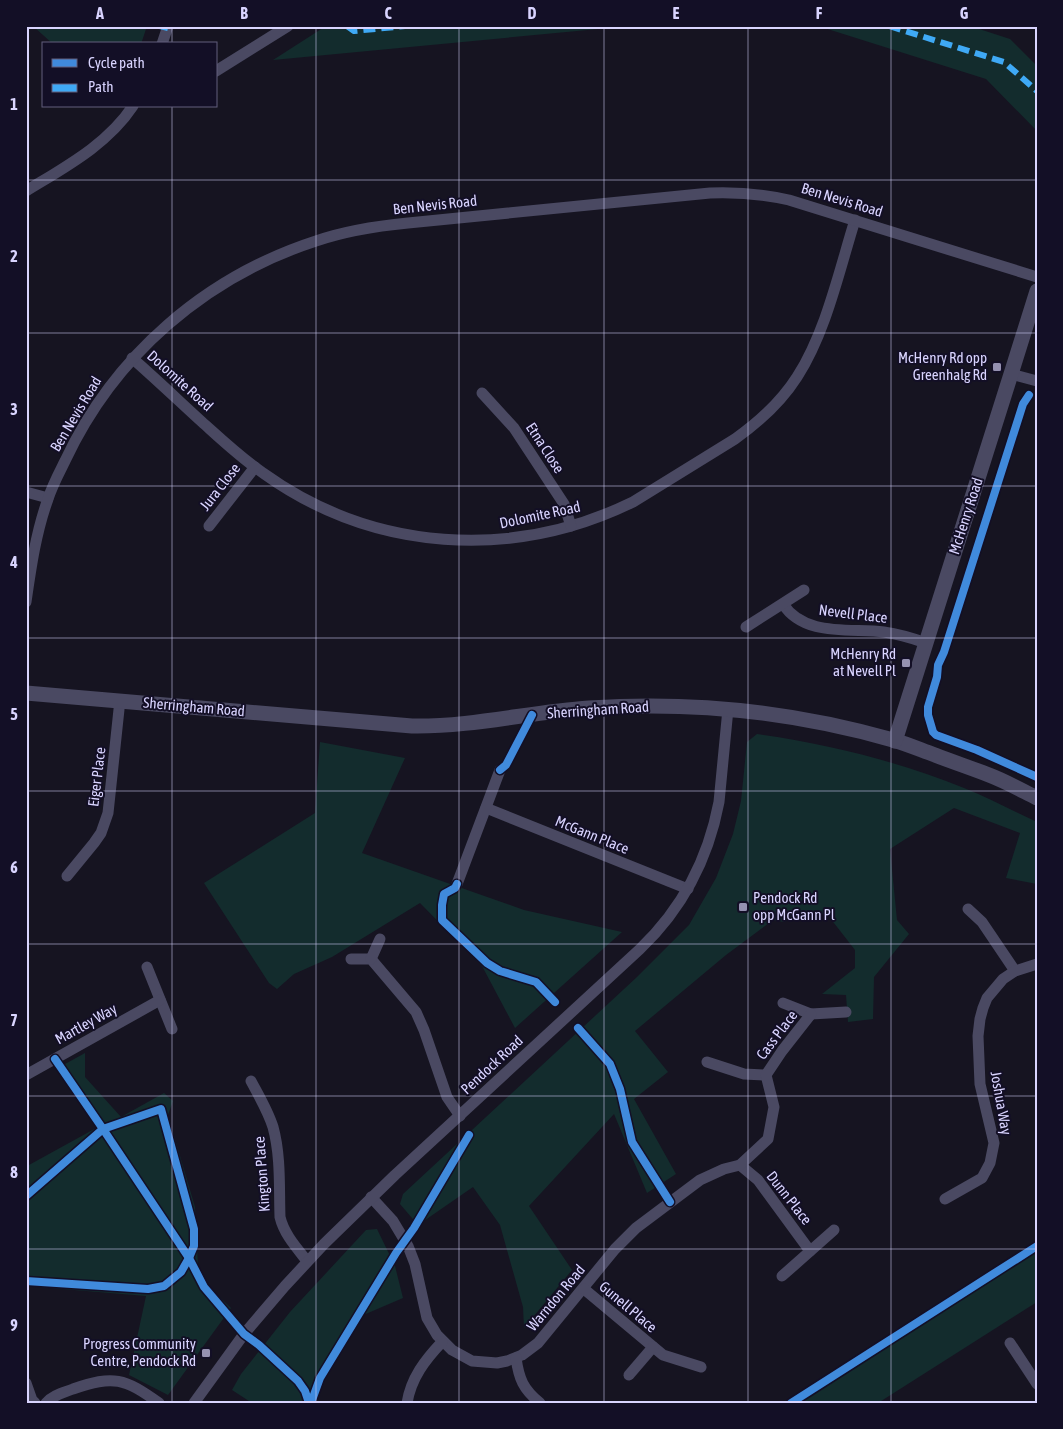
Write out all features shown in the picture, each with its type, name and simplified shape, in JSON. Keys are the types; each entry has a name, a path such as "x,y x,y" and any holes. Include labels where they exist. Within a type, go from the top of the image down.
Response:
{"street":[{"path":"163,42 168,26"},
{"path":"218,70 288,26"},
{"path":"26,191 93,149 117,127 131,108"},
{"name":"Ben Nevis Road","path":"26,602 36,544 48,498 80,431 100,399 132,358 170,322 206,294 272,257 297,247 360,230 428,221 724,193 756,194 789,200 1037,277"},
{"name":"Dolomite Road","path":"132,358 229,446 255,467 298,496 320,507 355,521 402,534 435,539 487,540 523,537 571,526 615,511 652,491 741,435 771,410 796,378 817,339 856,220"},
{"name":"McHenry Road","path":"895,741 1037,291"},
{"path":"1012,374 1037,381"},
{"name":"Etna Close","path":"482,393 514,428 564,504 571,526"},
{"name":"Jura Close","path":"209,526 255,467"},
{"path":"26,492 48,498"},
{"name":"Nevell Place","path":"746,627 804,590"},
{"name":"Nevell Place","path":"783,604 795,618 813,625 834,630 884,632 926,643"},
{"name":"Sherringham Road","path":"26,693 393,725 427,726 471,724 588,708 645,706 728,709 822,723 895,741 990,776 1037,798"},
{"name":"Eiger Place","path":"67,876 94,844 108,813 120,700"},
{"name":"Pendock Road","path":"194,1403 244,1334 307,1261 371,1197 651,939 672,914 688,889 702,861 716,816 728,709"},
{"path":"457,884 500,770"},
{"name":"McGann Place","path":"486,808 688,889"},
{"path":"968,909 982,922 1015,971 1037,964"},
{"path":"371,958 380,939"},
{"path":"371,958 416,1012 447,1097 460,1116"},
{"path":"351,959 371,958"},
{"path":"146,967 172,1028"},
{"name":"Joshua Way","path":"945,1199 982,1178 990,1162 994,1143 980,1084 978,1036 980,1019 987,998 1003,979 1015,971"},
{"name":"Martley Way","path":"26,1074 160,1000"},
{"name":"Cass Place","path":"783,1004 811,1014 846,1012"},
{"name":"Cass Place","path":"740,1165 768,1139 774,1107 766,1075 811,1014"},
{"name":"Cass Place","path":"707,1062 744,1074 766,1075"},
{"name":"Kington Place","path":"251,1082 265,1106 275,1134 281,1223 289,1238 307,1261"},
{"name":"Dunn Place","path":"740,1165 758,1180 810,1251"},
{"name":"Warndon Road","path":"371,1197 393,1221 405,1240 415,1264 427,1318 442,1342 458,1354 472,1361 497,1363 516,1358 538,1343 624,1238 649,1217 700,1180 724,1169 740,1165"},
{"name":"Dunn Place","path":"782,1276 834,1230"},
{"name":"Gunell Place","path":"584,1288 653,1348 667,1357 701,1367"},
{"path":"406,1403 418,1370 442,1342"},
{"path":"1010,1343 1037,1384"},
{"name":"Gunell Place","path":"629,1375 653,1348"},
{"path":"516,1358 518,1374 525,1388 540,1403"},
{"path":"46,1403 57,1395 104,1380 130,1384 159,1403"},
{"path":"26,1383 32,1400 35,1403"}],"green space":[{"path":"33,26 147,26 142,42 51,42"},
{"path":"326,26 630,26 273,60"},
{"path":"818,26 970,26 1010,39 1037,66 1037,131 986,79"},
{"path":"757,734 836,748 939,778 1037,822 1037,884 1006,878 1020,833 954,808 890,849 897,920 909,934 874,977 873,1019 848,1022 846,995 822,994 855,968 855,950 827,914 798,916 784,922 773,920 726,955 635,1031 668,1072 634,1099 676,1174 647,1193 614,1114 529,1206 572,1270 524,1328 523,1307 500,1225 473,1187 418,1225 400,1204 403,1194 637,977 689,925 716,878 733,834 741,801 747,742"},
{"path":"320,742 405,758 362,853 524,910 622,932 515,1028 482,966 420,903 332,957 294,974 277,989 269,983 204,883 315,813"},
{"path":"85,1053 85,1077 121,1117 164,1093 173,1101 168,1115 195,1207 198,1266 209,1287 231,1308 168,1395 129,1375 146,1296 26,1286 26,1169 29,1165 98,1127 56,1069"},
{"path":"377,1229 395,1266 403,1298 361,1316 323,1378 317,1396 319,1403 252,1403 232,1390 241,1374 290,1312 366,1230"},
{"path":"1037,1240 1037,1302 878,1403 782,1403"}],"marked path":[{"path":"160,26 168,28"},
{"path":"347,26 354,31 405,26"},
{"path":"889,26 1004,62 1037,91"}],"cycle path":[{"path":"1029,395 1023,404 944,652 938,665 937,677 928,707 928,715 933,732 936,735 977,750 1037,777"},
{"path":"500,770 506,765 532,715"},
{"path":"457,884 455,888 444,894 442,920 487,963 500,971 536,982 555,1002"},
{"path":"578,1028 610,1064 620,1089 632,1142 670,1202"},
{"path":"55,1059 189,1258 204,1287 244,1334 259,1345 298,1381 305,1391 309,1403"},
{"path":"26,1196 103,1129 161,1109 194,1229 194,1246 189,1258 181,1272 164,1286 148,1289 26,1281"},
{"path":"311,1403 320,1378 396,1253 414,1228 469,1135"},
{"path":"791,1403 1037,1246"}],"place":[{"name":"McHenry Rd opp Greenhalg Rd","path":"997,367"},
{"name":"McHenry Rd at Nevell Pl","path":"906,663"},
{"name":"Pendock Rd opp McGann Pl","path":"743,907"},
{"name":"Progress Community Centre, Pendock Rd","path":"206,1353"}]}
